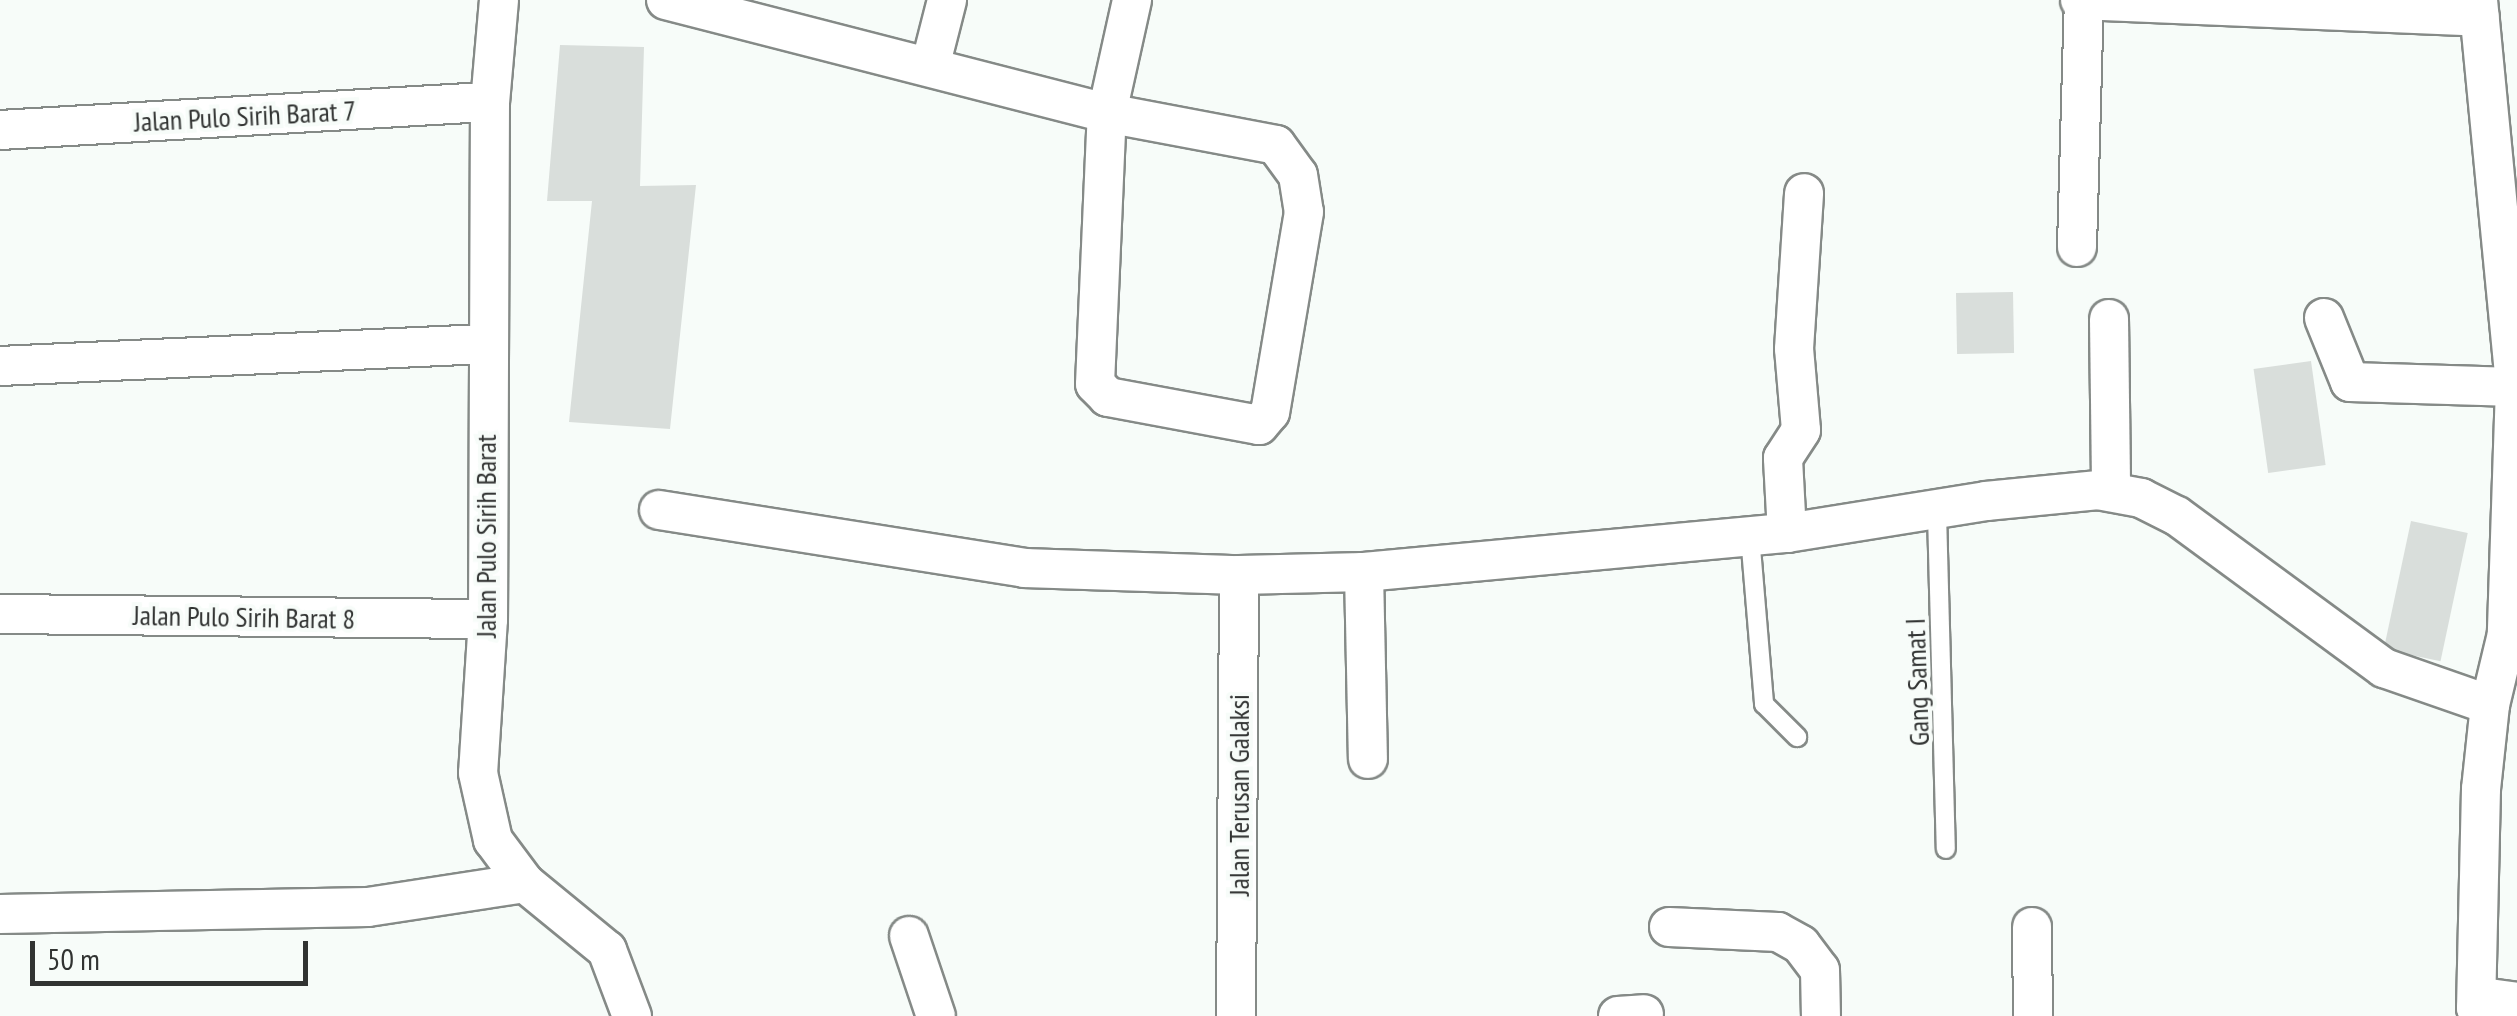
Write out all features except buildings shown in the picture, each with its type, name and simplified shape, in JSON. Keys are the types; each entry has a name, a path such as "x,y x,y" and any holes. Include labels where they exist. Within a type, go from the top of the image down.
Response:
{"street":[{"name":"Jalan Pulo Sirih Barat","path":"499,0 490,102 485,344 488,620 478,773 493,840 524,883 607,950 632,1016"},
{"path":"666,0 930,64 1107,113 1276,146 1298,175 1304,212 1272,404 1259,425 1108,398 1095,384 1107,113 1132,0"},
{"path":"930,64 947,0"},
{"path":"2076,247 2082,0 2479,8 2515,387 2507,634 2490,706 2481,789 2476,1008 2488,998 2517,1002"},
{"name":"Jalan Pulo Sirih Barat 7","path":"0,130 490,102"},
{"path":"1769,535 1783,458 1801,430 1794,349 1804,193"},
{"path":"2324,318 2350,382 2515,387"},
{"path":"2109,319 2111,492"},
{"path":"0,366 485,344"},
{"path":"660,510 1024,568 1238,575 1364,572 1769,535 2042,493 2111,492 2177,516 2384,668 2490,706"},
{"path":"1364,572 1368,759"},
{"name":"Jalan Terusan Galaksi","path":"1236,1016 1238,575"},
{"name":"Jalan Pulo Sirih Barat 8","path":"0,614 488,620"},
{"path":"0,914 368,907 524,883"},
{"path":"1670,927 1778,932 1802,944 1820,970 1821,1016"},
{"path":"2032,927 2033,1016"},
{"path":"909,936 936,1016"}],"lane":[{"name":"Gang Samat I","path":"1936,512 1946,849"},
{"path":"1769,535 1764,704 1798,737"}]}
